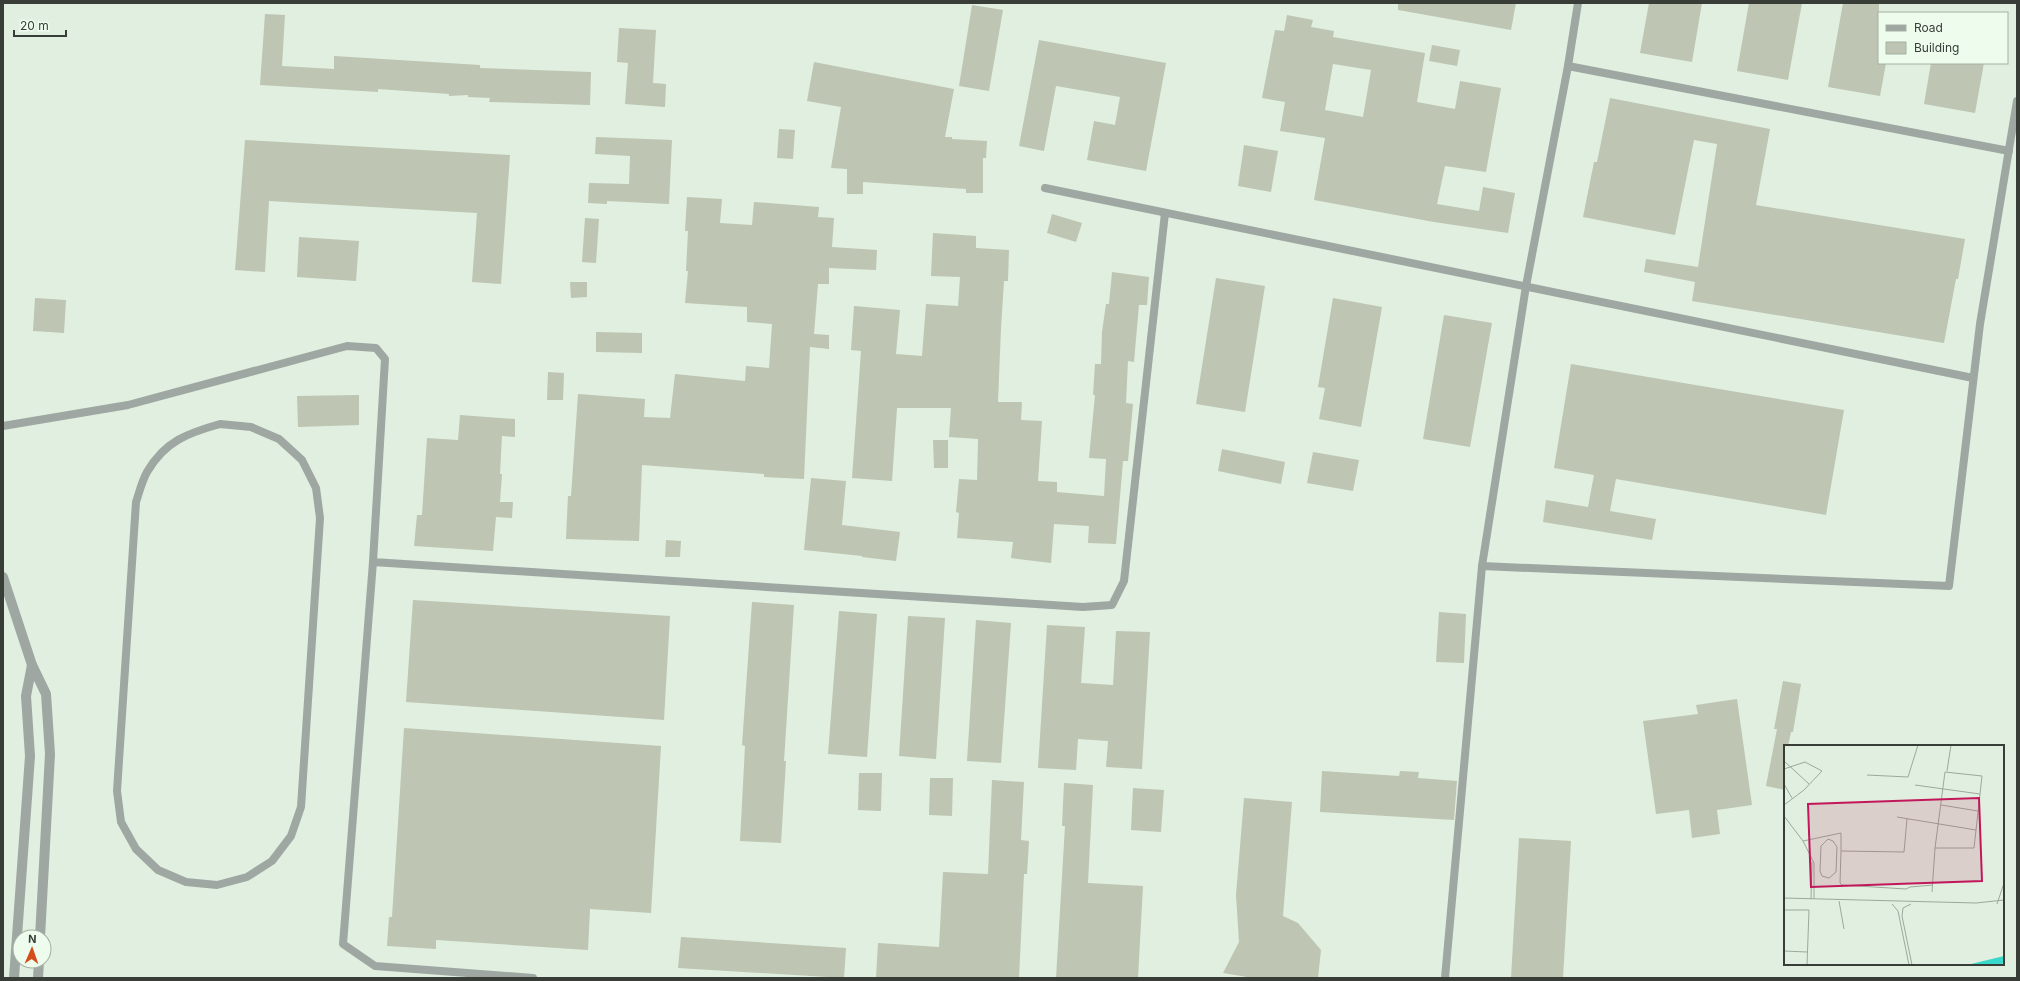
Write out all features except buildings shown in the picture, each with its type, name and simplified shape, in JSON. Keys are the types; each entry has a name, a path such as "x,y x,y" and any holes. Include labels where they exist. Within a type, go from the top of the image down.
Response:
{"street":[{"path":"3,577 32,665 46,694 50,754 40,929"},
{"path":"14,978 30,756 26,696 32,665"}],"lane":[{"path":"1445,978 1482,566 1526,286 1568,66 1578,3"},
{"path":"1568,66 2009,151"},
{"path":"1482,566 1949,586 1980,324 2017,101"},
{"path":"1045,188 1973,378"},
{"path":"373,562 1083,608 1112,605 1124,581 1164,213"},
{"path":"3,426 128,405 348,346 376,348 385,359 373,562 343,944 375,966 533,978"},
{"path":"220,424 251,427 279,439 302,460 316,488 320,518 300,807 291,836 272,860 246,877 217,885 186,882 158,870 136,849 121,822 117,791 136,502 146,473 165,449 191,432 220,424"}]}
